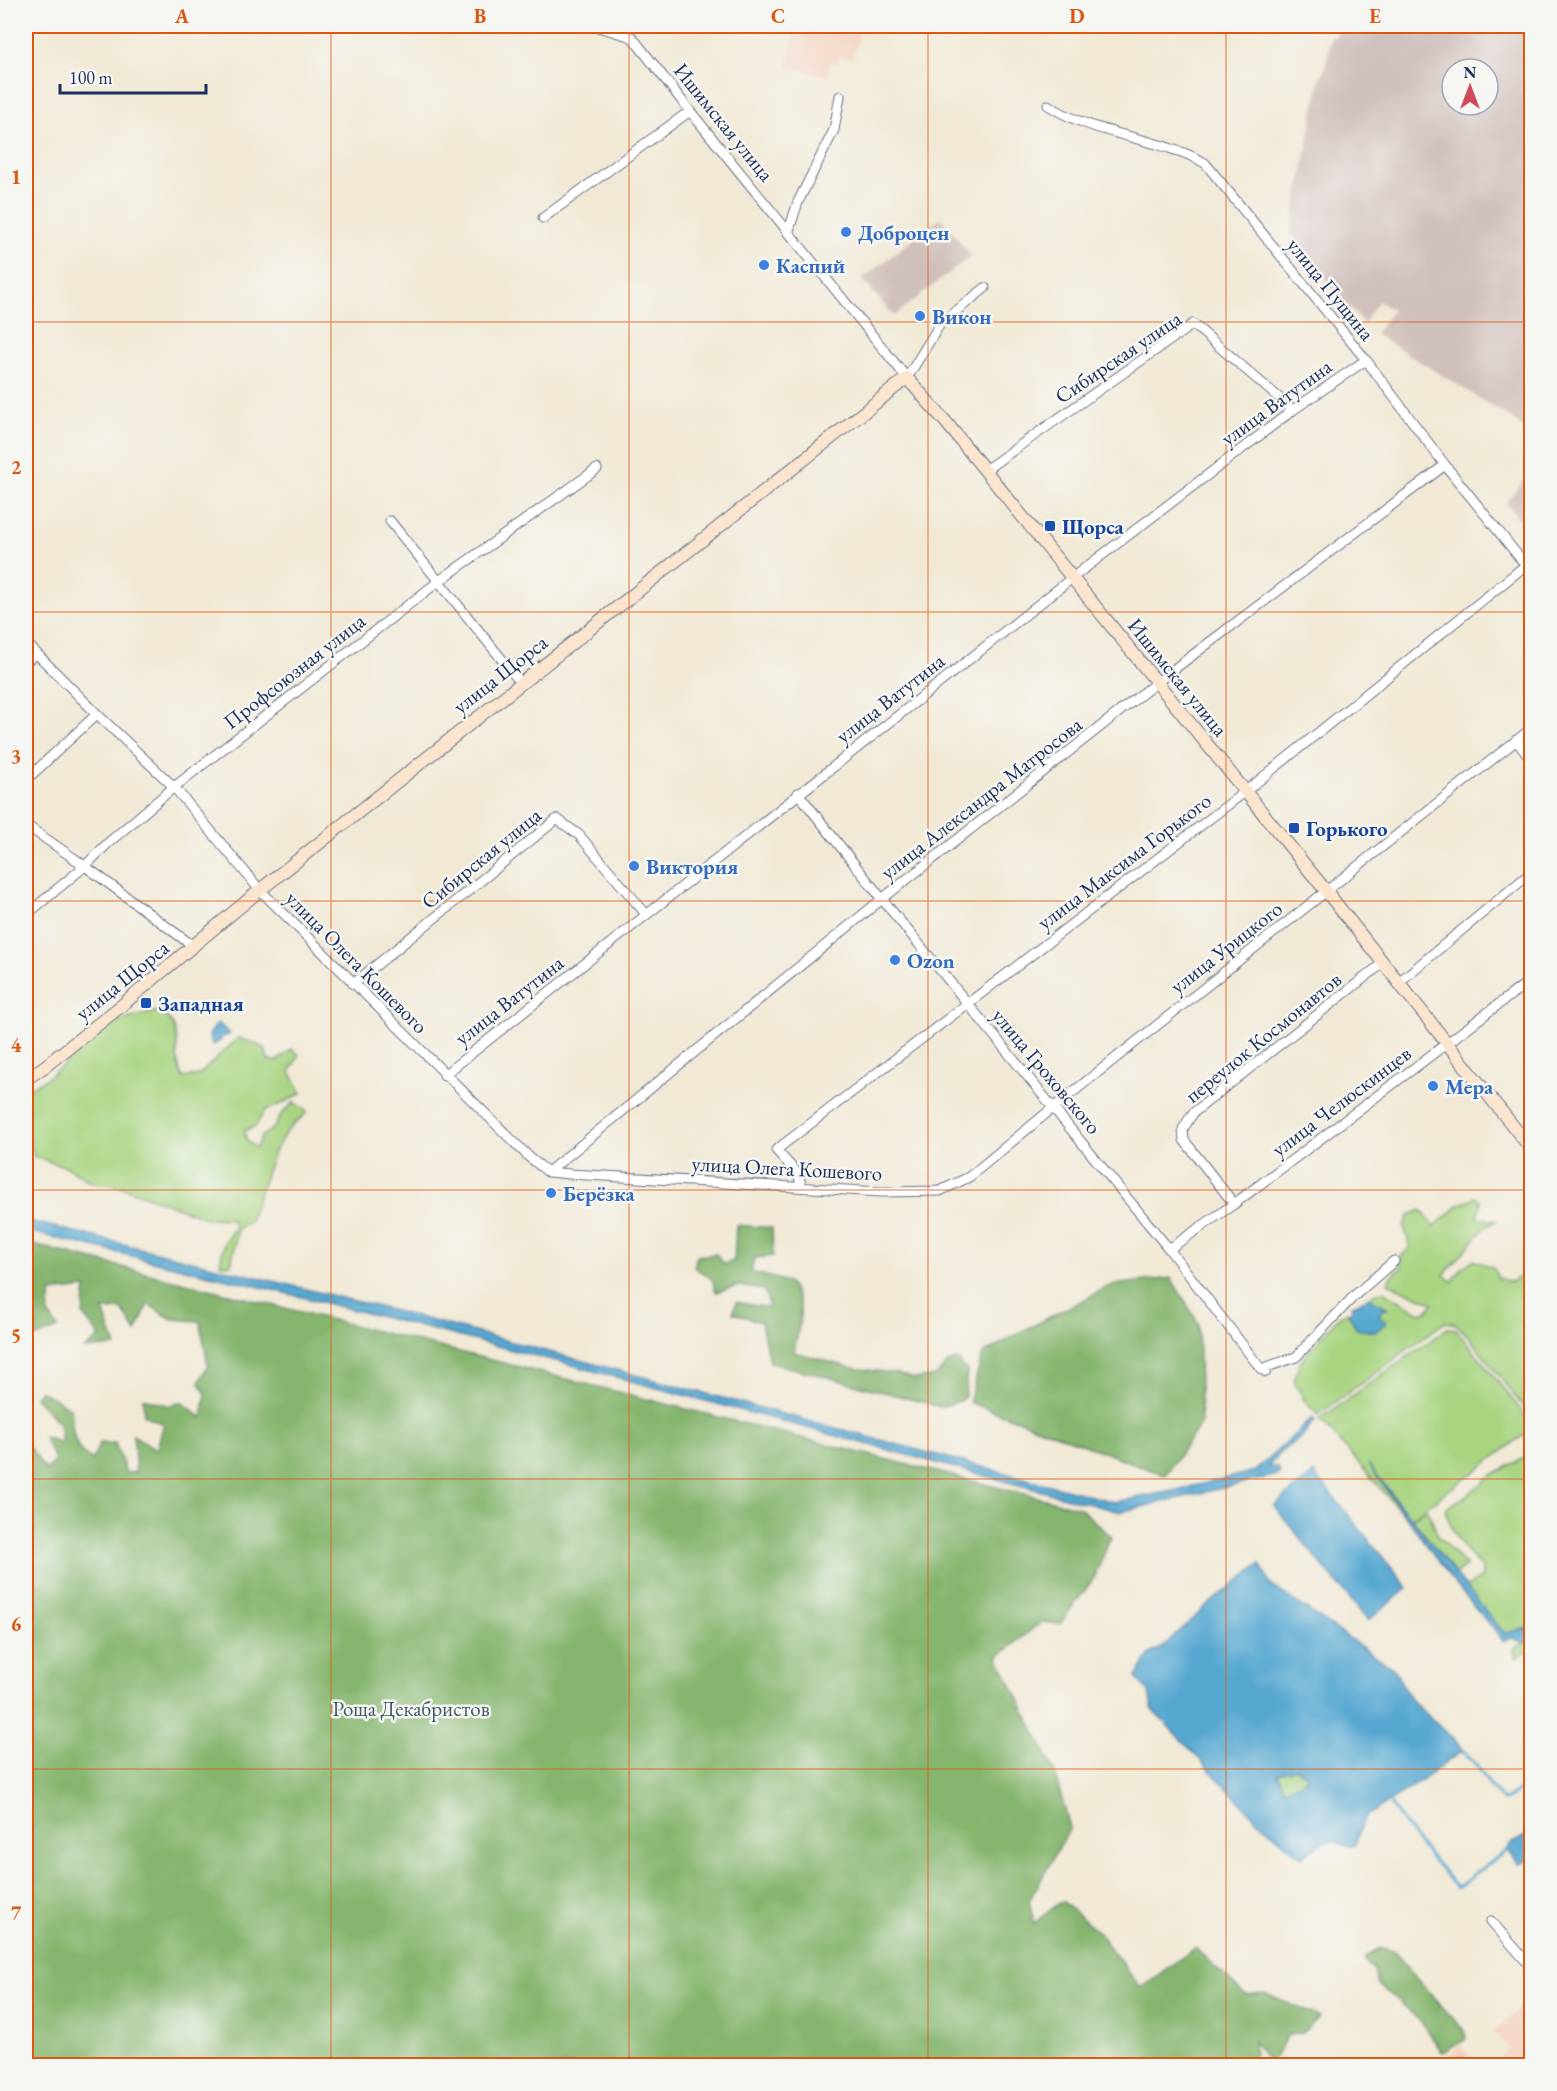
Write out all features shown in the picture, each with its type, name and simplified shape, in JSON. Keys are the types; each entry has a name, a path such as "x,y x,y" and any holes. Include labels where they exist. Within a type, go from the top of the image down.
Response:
{"main road":[{"name":"Ишимская улица","path":"907,378 985,470 1246,791 1532,1150"},
{"name":"улица Щорса","path":"26,1079 45,1067 260,890 907,378"}],"street":[{"name":"Ишимская улица","path":"595,26 632,37 907,378"},
{"name":"Ишимская улица","path":"788,233 798,202 834,130 840,96"},
{"name":"улица Пущина","path":"1048,105 1065,116 1085,124 1177,150 1205,163 1366,360 1445,465 1529,569"},
{"path":"543,218 690,111"},
{"name":"улица Щорса","path":"907,378 940,324 985,288"},
{"name":"Сибирская улица","path":"985,470 1193,324 1293,410"},
{"name":"улица Ватутина","path":"444,1075 1072,578 1293,410 1366,360"},
{"name":"улица Александра Матросова","path":"548,1172 882,899 1157,682 1445,465"},
{"name":"Профсоюзная улица","path":"26,915 174,787 439,581 597,469"},
{"path":"390,521 521,683"},
{"name":"улица Максима Горького","path":"802,1188 798,1174 776,1150 1246,791 1529,569"},
{"name":"улица Олега Кошевого","path":"26,643 174,787 260,890 444,1075 530,1158 548,1172 881,1192 940,1191"},
{"path":"26,662 36,653"},
{"path":"26,780 97,714"},
{"name":"улица Урицкого","path":"940,1191 969,1177 1532,728"},
{"path":"1515,740 1532,761"},
{"name":"улица Гроховского","path":"798,793 1169,1249 1263,1370 1296,1357 1354,1296 1394,1261"},
{"name":"Сибирская улица","path":"353,984 557,819 579,835 646,914"},
{"path":"26,825 194,946"},
{"path":"1399,982 1532,872"},
{"name":"переулок Космонавтов","path":"1234,1204 1184,1140 1183,1129 1193,1113 1383,963"},
{"name":"улица Челюскинцев","path":"1169,1249 1234,1204 1532,979"},
{"path":"1491,1921 1532,1968"}],"shaded area":[{"path":"796,26 861,26 854,59 839,56 837,63 830,62 827,76 787,67"},
{"path":"1339,26 1531,26 1531,433 1503,413 1375,334 1393,310 1378,301 1364,324 1326,280 1291,233 1320,77 1324,72 1331,37 1336,37"},
{"path":"941,217 971,256 894,316 862,279"},
{"path":"1531,472 1531,535 1506,502"},
{"path":"1531,1999 1531,2065 1492,2065 1509,2049 1494,2031"},
{"path":"1460,2045 1477,2065 1436,2066"}],"green space":[{"path":"158,1011 173,1025 176,1033 179,1069 183,1078 199,1075 238,1038 265,1049 268,1060 277,1061 292,1049 299,1055 290,1072 302,1093 265,1110 256,1126 244,1131 247,1141 256,1148 261,1137 275,1127 281,1115 294,1102 307,1112 286,1132 274,1152 249,1223 238,1228 231,1265 220,1264 224,1244 235,1226 231,1219 206,1218 119,1186 93,1183 67,1167 34,1157 26,1125 26,1090 47,1078 77,1054 108,1024"},
{"path":"1475,1197 1481,1202 1477,1217 1496,1221 1484,1228 1444,1275 1452,1282 1462,1268 1473,1260 1493,1267 1498,1278 1511,1282 1528,1272 1531,1273 1528,1284 1532,1285 1531,1417 1469,1337 1456,1324 1445,1322 1318,1415 1305,1401 1294,1382 1299,1363 1341,1314 1348,1313 1357,1329 1386,1324 1379,1315 1381,1310 1387,1308 1371,1299 1372,1295 1383,1291 1420,1313 1427,1311 1433,1303 1388,1283 1390,1277 1401,1268 1401,1256 1410,1248 1404,1226 1409,1215 1421,1210 1434,1227 1459,1205"},
{"path":"736,1225 772,1228 773,1256 754,1258 751,1272 788,1282 794,1292 800,1308 800,1324 794,1352 852,1368 894,1373 915,1379 936,1376 948,1363 957,1360 967,1370 965,1396 960,1401 941,1407 769,1362 761,1322 733,1313 736,1302 770,1308 764,1290 738,1286 716,1292 712,1279 694,1267 697,1256 716,1254 724,1264 734,1261"},
{"name":"Роща Декабристов","path":"26,1243 1080,1508 1111,1537 1094,1578 1060,1624 1041,1622 998,1657 1053,1768 1070,1828 1029,1901 1034,1923 1062,1901 1100,1934 1140,1988 1195,1948 1245,1995 1264,1993 1320,2017 1302,2033 1288,2035 1270,2064 1253,2041 1255,2066 26,2065 26,1443 46,1470 55,1461 44,1437 62,1443 59,1424 35,1397 40,1390 71,1409 74,1438 85,1456 92,1460 100,1443 115,1443 126,1473 136,1472 133,1435 156,1450 164,1424 144,1415 143,1398 170,1406 181,1401 202,1418 206,1393 199,1383 208,1365 200,1321 172,1319 148,1304 136,1332 122,1309 103,1310 116,1346 84,1349 100,1337 83,1315 86,1288 51,1292 48,1314 58,1328 26,1342"},
{"path":"1171,1278 1198,1323 1201,1423 1165,1475 969,1402 983,1354 1112,1285"},
{"path":"1448,1328 1456,1329 1531,1423 1531,1430 1411,1518 1377,1477 1408,1520 1320,1419"},
{"path":"1531,1454 1531,1628 1504,1633 1465,1588 1482,1577 1482,1567 1459,1541 1445,1509 1492,1475"},
{"path":"1427,1508 1438,1536 1466,1566 1455,1575 1413,1519"},
{"path":"1531,1639 1531,1650 1516,1658 1513,1649"},
{"path":"1300,1767 1309,1776 1303,1782 1284,1789 1278,1773"},
{"path":"1380,1948 1396,1953 1410,1972 1462,2028 1467,2035 1466,2040 1442,2052 1423,2024 1378,1985 1374,1970 1365,1961 1365,1957"},
{"path":"1454,2058 1465,2058 1471,2065 1446,2065"}],"water":[{"path":"218,1023 230,1034 222,1037 213,1045 209,1036"},
{"path":"26,1220 399,1312 1114,1502 1178,1490 1255,1471 1309,1421 1313,1418 1315,1421 1311,1423 1304,1435 1284,1450 1268,1467 1277,1467 1280,1472 1278,1475 1120,1512 564,1363 26,1231"},
{"path":"1368,1297 1388,1308 1381,1310 1379,1315 1386,1323 1375,1332 1357,1329 1348,1313 1352,1311 1352,1306"},
{"path":"1368,1464 1504,1633 1531,1628 1531,1639 1524,1643 1512,1638 1503,1641 1452,1580"},
{"path":"1314,1473 1408,1588 1368,1621 1274,1506"},
{"path":"1260,1564 1271,1585 1394,1669 1411,1700 1456,1741 1462,1751 1407,1791 1366,1816 1355,1846 1330,1841 1315,1847 1302,1857 1257,1820 1152,1709 1149,1692 1136,1678 1149,1655 1165,1645 1205,1607","holes":["1299,1768 1299,1771 1308,1776 1303,1782 1284,1789 1278,1773"]},
{"path":"1526,1836 1531,1836 1531,1859 1519,1864 1507,1850 1511,1844"}],"waterway":[{"path":"1462,1751 1474,1762 1502,1800 1507,1799 1532,1781"},
{"path":"1389,1802 1416,1840 1457,1888 1507,1850"}],"place":[{"name":"Доброцен","path":"846,232"},
{"name":"Каспий","path":"764,265"},
{"name":"Викон","path":"920,316"},
{"name":"Щорса","path":"1050,526"},
{"name":"Горького","path":"1294,828"},
{"name":"Виктория","path":"634,866"},
{"name":"Ozon","path":"895,960"},
{"name":"Западная","path":"146,1003"},
{"name":"Мера","path":"1433,1086"},
{"name":"Берёзка","path":"551,1193"}]}
